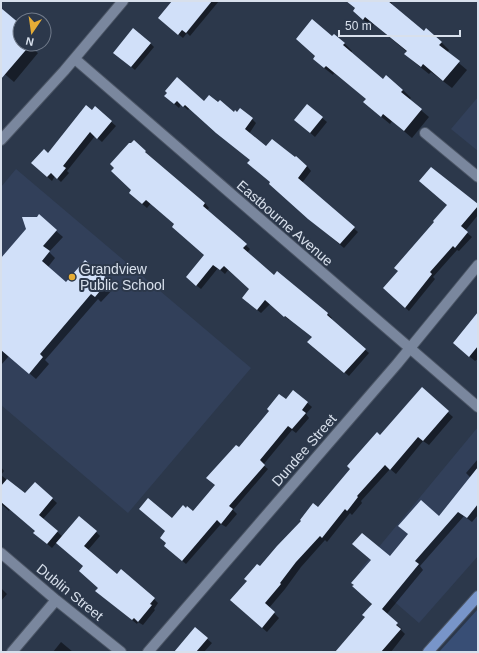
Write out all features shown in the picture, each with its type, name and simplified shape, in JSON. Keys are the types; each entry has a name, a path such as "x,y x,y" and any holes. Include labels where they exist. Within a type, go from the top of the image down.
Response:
{"main road":[{"path":"428,652 478,596"}],"street":[{"path":"1,140 75,59 123,1"},
{"name":"Eastbourne Avenue","path":"75,59 478,407"},
{"path":"425,133 478,177"},
{"name":"Dundee Street","path":"148,652 410,348 478,265"},
{"name":"Dublin Street","path":"1,553 56,600 121,652"},
{"path":"12,652 56,600"}],"shaded area":[{"path":"478,97 478,151 451,129"},
{"name":"Grandview Public School","path":"16,169 251,368 128,513 1,405 1,187"},
{"path":"478,427 478,556 419,623 359,571"},
{"path":"478,609 478,652 439,652"}],"building":[{"path":"172,1 212,1 186,33 182,30 178,35 158,18"},
{"path":"346,1 388,1 424,31 426,28 442,42 439,45 460,61 443,81 423,64 421,67 404,54 407,51 365,17 363,20 353,11 355,8"},
{"path":"1,8 12,17 12,52 24,52 1,79"},
{"path":"312,19 332,36 334,34 345,43 343,45 383,79 386,75 403,90 401,92 422,109 404,131 383,114 381,117 363,102 366,99 326,66 324,68 313,59 315,56 296,39"},
{"path":"133,28 151,43 131,67 113,53"},
{"path":"177,77 204,101 209,95 218,102 220,100 234,112 235,110 237,112 240,108 253,118 245,129 266,146 272,139 307,166 298,178 355,227 340,244 308,219 269,184 270,182 247,163 250,160 216,133 185,105 183,107 177,101 174,104 164,96 167,93 165,91"},
{"path":"307,104 323,117 310,133 294,120"},
{"path":"86,105 92,110 95,106 112,121 97,139 90,132 63,166 66,168 57,179 51,173 47,177 31,163 44,149 48,153"},
{"path":"134,140 146,151 145,152 205,203 203,206 247,244 243,248 274,275 277,271 328,313 327,315 366,349 344,373 307,342 312,337 285,316 284,317 265,300 257,310 242,298 249,289 224,266 220,270 213,265 196,286 186,277 204,255 172,227 174,224 146,200 142,204 129,193 131,190 111,171 114,168 110,164 129,143"},
{"path":"431,167 478,204 478,206 461,226 468,232 455,248 453,246 430,272 432,274 405,308 383,288 398,271 394,268 447,205 419,181"},
{"path":"39,214 57,230 43,246 50,251 42,261 66,282 85,260 109,280 95,297 91,294 40,354 43,357 29,374 1,350 1,258 26,229 22,217 37,217"},
{"path":"478,312 478,346 469,357 453,343"},
{"path":"422,387 449,411 423,441 418,437 390,470 385,465 357,496 358,497 348,510 347,511 345,509 322,538 320,536 296,562 280,583 281,584 265,603 275,612 262,628 230,600 247,581 244,579 257,564 260,566 301,521 300,520 313,503 318,507 350,469 347,466 377,432 380,435"},
{"path":"293,390 308,402 302,410 306,413 292,429 288,426 260,460 265,465 229,506 233,509 221,524 217,520 182,561 164,546 166,543 160,538 165,531 139,509 148,498 172,518 183,505 186,508 187,506 193,511 215,485 206,478 236,445 239,447 269,411 267,409 279,394 286,399"},
{"path":"478,467 478,504 467,518 458,512 415,561 419,564 382,609 398,623 396,625 401,629 381,652 335,652 365,617 362,615 372,604 352,586 354,585 351,583 371,560 352,544 362,533 390,556 408,534 398,526 421,500 439,516"},
{"path":"7,479 25,493 35,482 53,498 39,515 58,531 47,544 33,533 35,531 1,502 1,486"},
{"path":"79,516 97,531 84,546 117,574 121,569 155,598 150,604 152,605 138,622 134,618 132,620 95,591 98,588 79,571 83,566 56,543"},
{"path":"195,627 208,638 196,652 174,652"}],"place":[{"name":"Grandview Public School","path":"72,277"}]}
